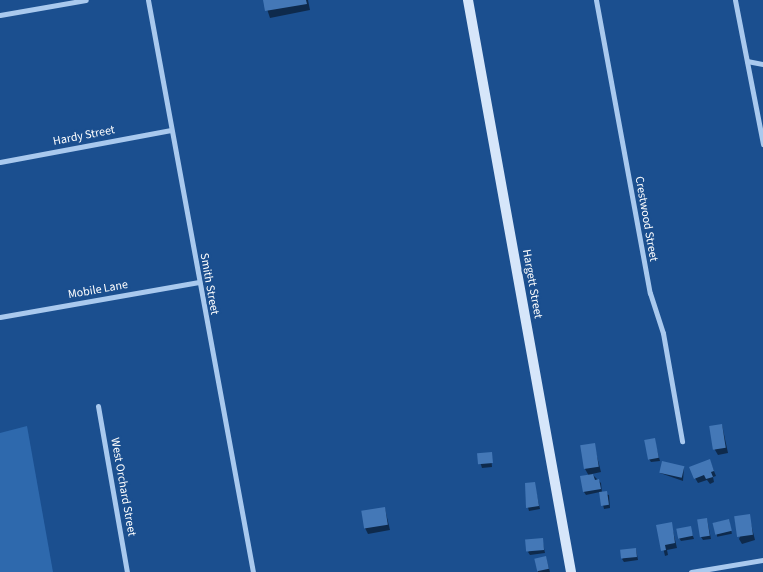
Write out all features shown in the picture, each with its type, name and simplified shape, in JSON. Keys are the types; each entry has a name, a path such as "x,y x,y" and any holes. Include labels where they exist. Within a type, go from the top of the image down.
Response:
{"street":[{"path":"0,15 86,0"},
{"name":"Smith Street","path":"148,0 254,572"},
{"name":"Hargett Street","path":"468,0 572,572"},
{"name":"Crestwood Street","path":"596,0 650,293 663,333 682,441"},
{"path":"735,0 763,144"},
{"path":"747,61 763,64"},
{"name":"Hardy Street","path":"0,162 171,130"},
{"name":"Mobile Lane","path":"0,317 199,282"},
{"name":"West Orchard Street","path":"98,406 127,572"},
{"path":"691,572 763,560"}],"shaded area":[{"path":"27,426 53,572 0,572 0,433"}],"building":[{"path":"263,0 306,0 307,4 265,11"},
{"path":"722,424 726,448 713,450 709,426"},
{"path":"655,438 659,458 648,460 644,440"},
{"path":"595,443 599,467 584,469 580,445"},
{"path":"492,452 493,463 478,464 477,453"},
{"path":"710,459 714,471 711,472 713,477 706,479 704,475 694,479 689,467"},
{"path":"662,461 684,466 682,478 659,473"},
{"path":"593,474 595,480 599,479 601,489 583,492 580,476"},
{"path":"535,482 539,506 526,508 525,483"},
{"path":"607,491 609,505 601,506 599,492"},
{"path":"385,507 388,525 364,529 361,511"},
{"path":"750,514 753,535 737,537 734,516"},
{"path":"707,518 710,536 700,537 697,520"},
{"path":"729,519 732,531 715,535 713,523"},
{"path":"672,522 675,543 665,545 666,550 661,551 656,525"},
{"path":"691,526 693,536 678,539 676,529"},
{"path":"543,538 544,550 526,552 525,540"},
{"path":"636,548 637,557 621,559 620,550"},
{"path":"546,556 549,569 537,571 534,559"}]}
